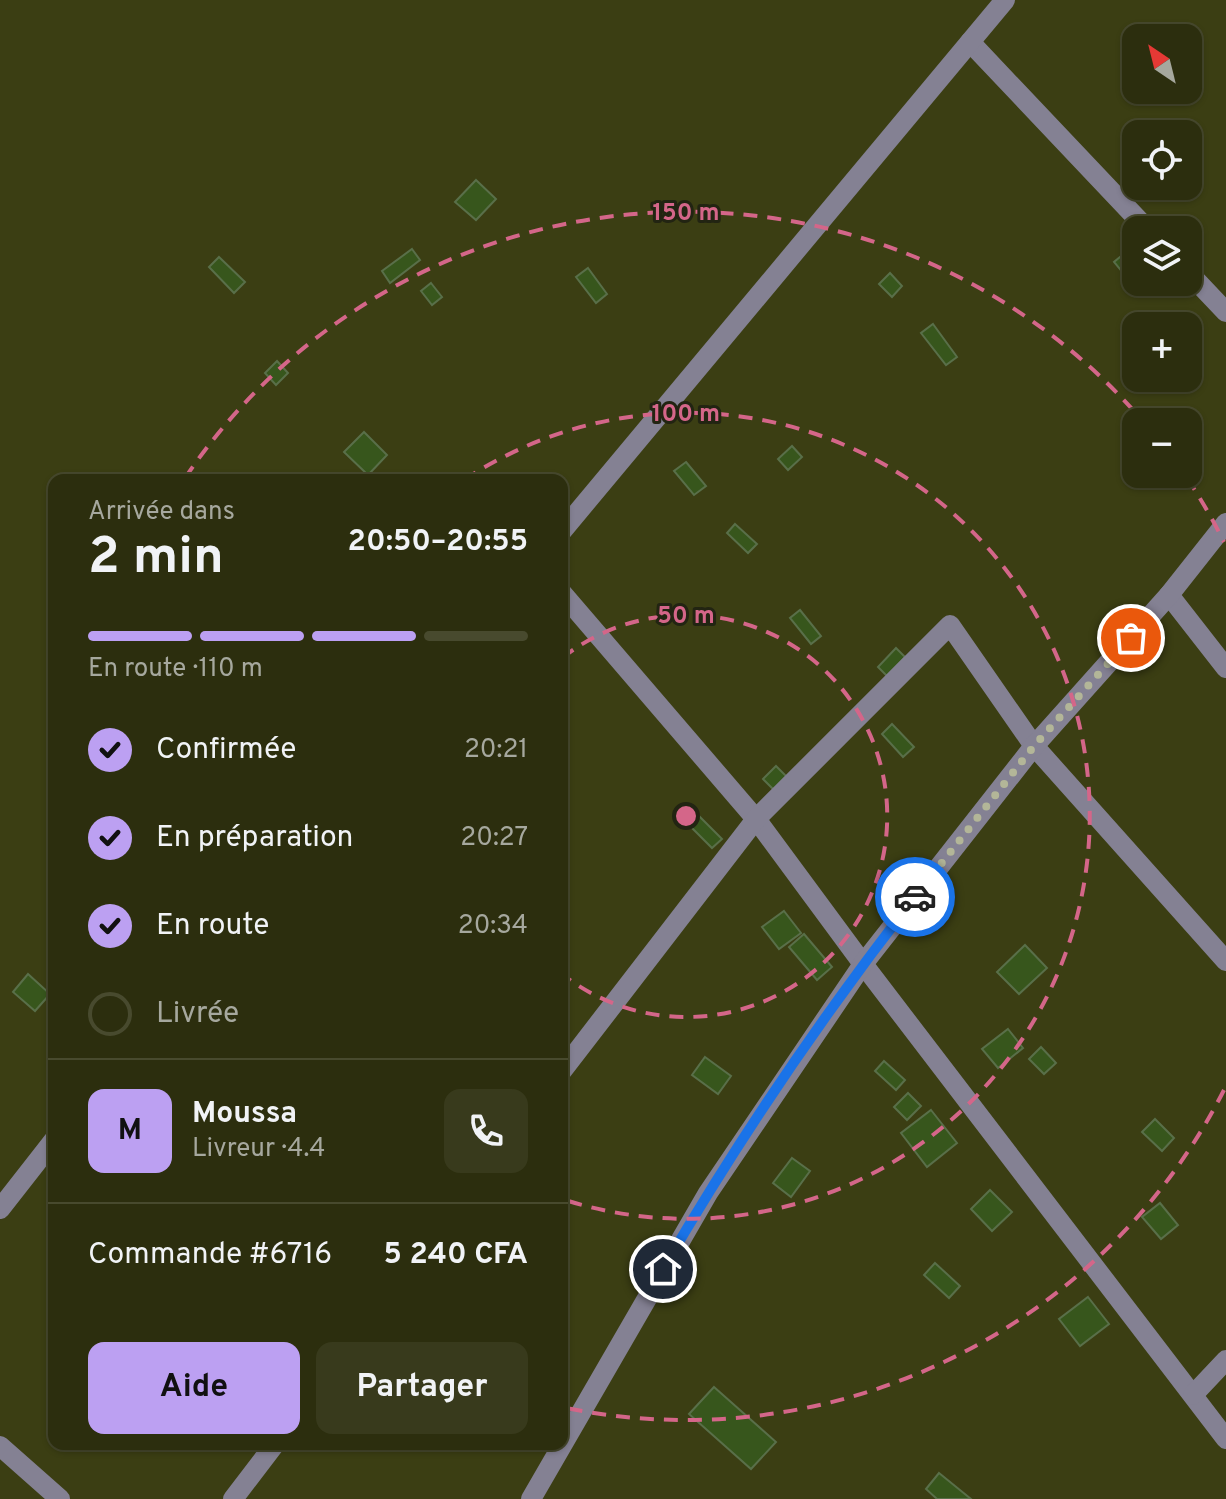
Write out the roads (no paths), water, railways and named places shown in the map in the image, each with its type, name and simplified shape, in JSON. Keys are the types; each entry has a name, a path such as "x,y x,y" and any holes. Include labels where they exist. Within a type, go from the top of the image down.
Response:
{"street":[{"path":"568,524 1005,0"},
{"path":"970,42 1135,216"},
{"path":"1202,287 1226,312"},
{"path":"568,1435 708,1193 863,964 1034,746 1169,595 1226,523"},
{"path":"1169,595 1226,668"},
{"path":"568,600 756,819 1226,1439"},
{"path":"568,1063 756,819 950,625 1034,746 1226,961"},
{"path":"0,1209 48,1148"},
{"path":"1193,1395 1226,1360"},
{"path":"0,1446 60,1499"},
{"path":"233,1499 270,1450"},
{"path":"531,1499 559,1450"}]}
